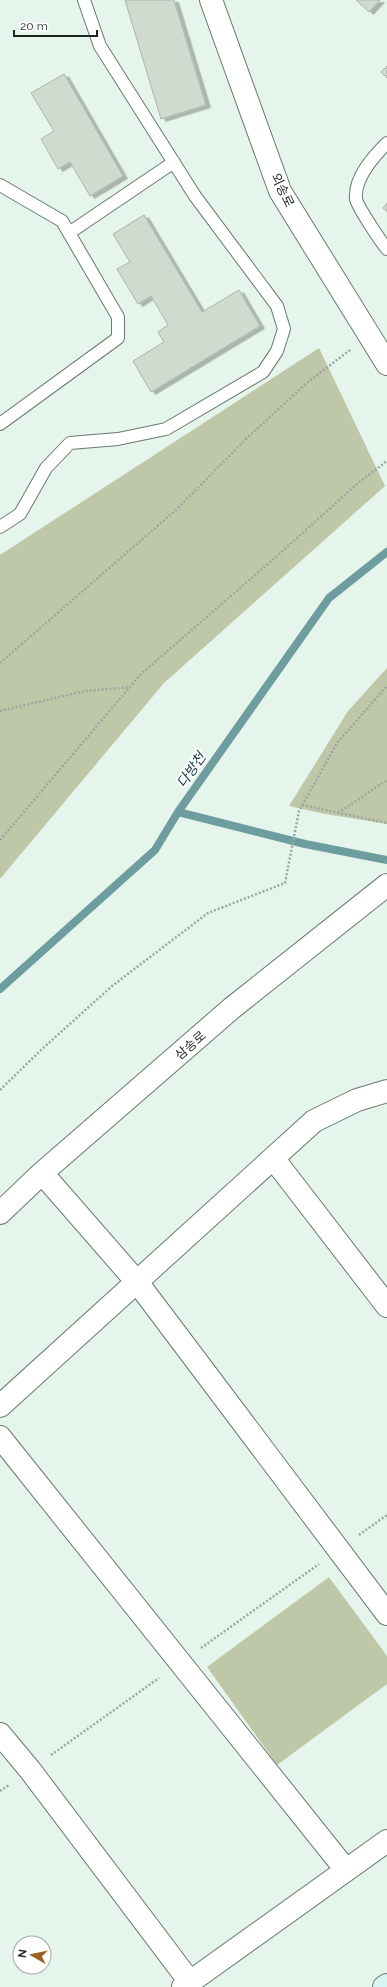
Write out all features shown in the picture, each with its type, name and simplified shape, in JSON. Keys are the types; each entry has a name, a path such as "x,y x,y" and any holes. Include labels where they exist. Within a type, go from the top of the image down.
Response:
{"street":[{"name":"외송로","path":"211,0 280,191 378,349"},
{"name":"삼송로","path":"0,1213 42,1173 232,1008 387,885"},
{"path":"0,1406 314,1121 357,1100 387,1091"},
{"path":"273,1158 387,1306"},
{"path":"42,1173 137,1282 387,1614"},
{"path":"0,1437 346,1870"},
{"path":"0,1734 30,1770 187,1984 387,1841"}],"lane":[{"path":"0,527 20,514 46,468 70,443 118,439 166,429 263,372 277,351 284,329 277,306 195,196 100,46 84,0"},
{"path":"387,143 378,152 357,182 356,200 387,249"},
{"path":"69,233 174,162"},
{"path":"0,185 62,221 118,317 118,338 0,424"}],"path":[{"path":"0,663 176,510 248,437 308,382 378,349"},
{"path":"0,840 141,674 277,556 357,484 387,462"},
{"path":"0,711 85,691 130,686"},
{"path":"0,1090 41,1050 112,986 208,913 285,883 299,811 302,805 337,743 387,686"},
{"path":"338,813 387,780"},
{"path":"302,805 387,823"}],"green space":[{"path":"319,348 385,486 164,683 0,879 0,555"},
{"path":"387,668 387,824 325,814 289,806 348,711"},
{"path":"329,1577 387,1656 387,1684 277,1765 207,1667"}],"building":[{"path":"125,0 174,0 206,105 161,119"},
{"path":"356,0 380,0 369,12"},
{"path":"387,66 387,78 381,72"},
{"path":"64,74 123,176 90,196 70,162 58,169 41,139 54,131 31,93"},
{"path":"387,203 387,212 383,208"},
{"path":"144,215 202,312 239,290 260,326 151,392 133,361 164,342 158,332 168,325 151,296 138,304 117,269 130,262 113,234"}],"waterway":[{"name":"다방천","path":"0,989 155,850 178,812 329,598 387,552"},
{"path":"178,812 305,844 387,860"}]}
